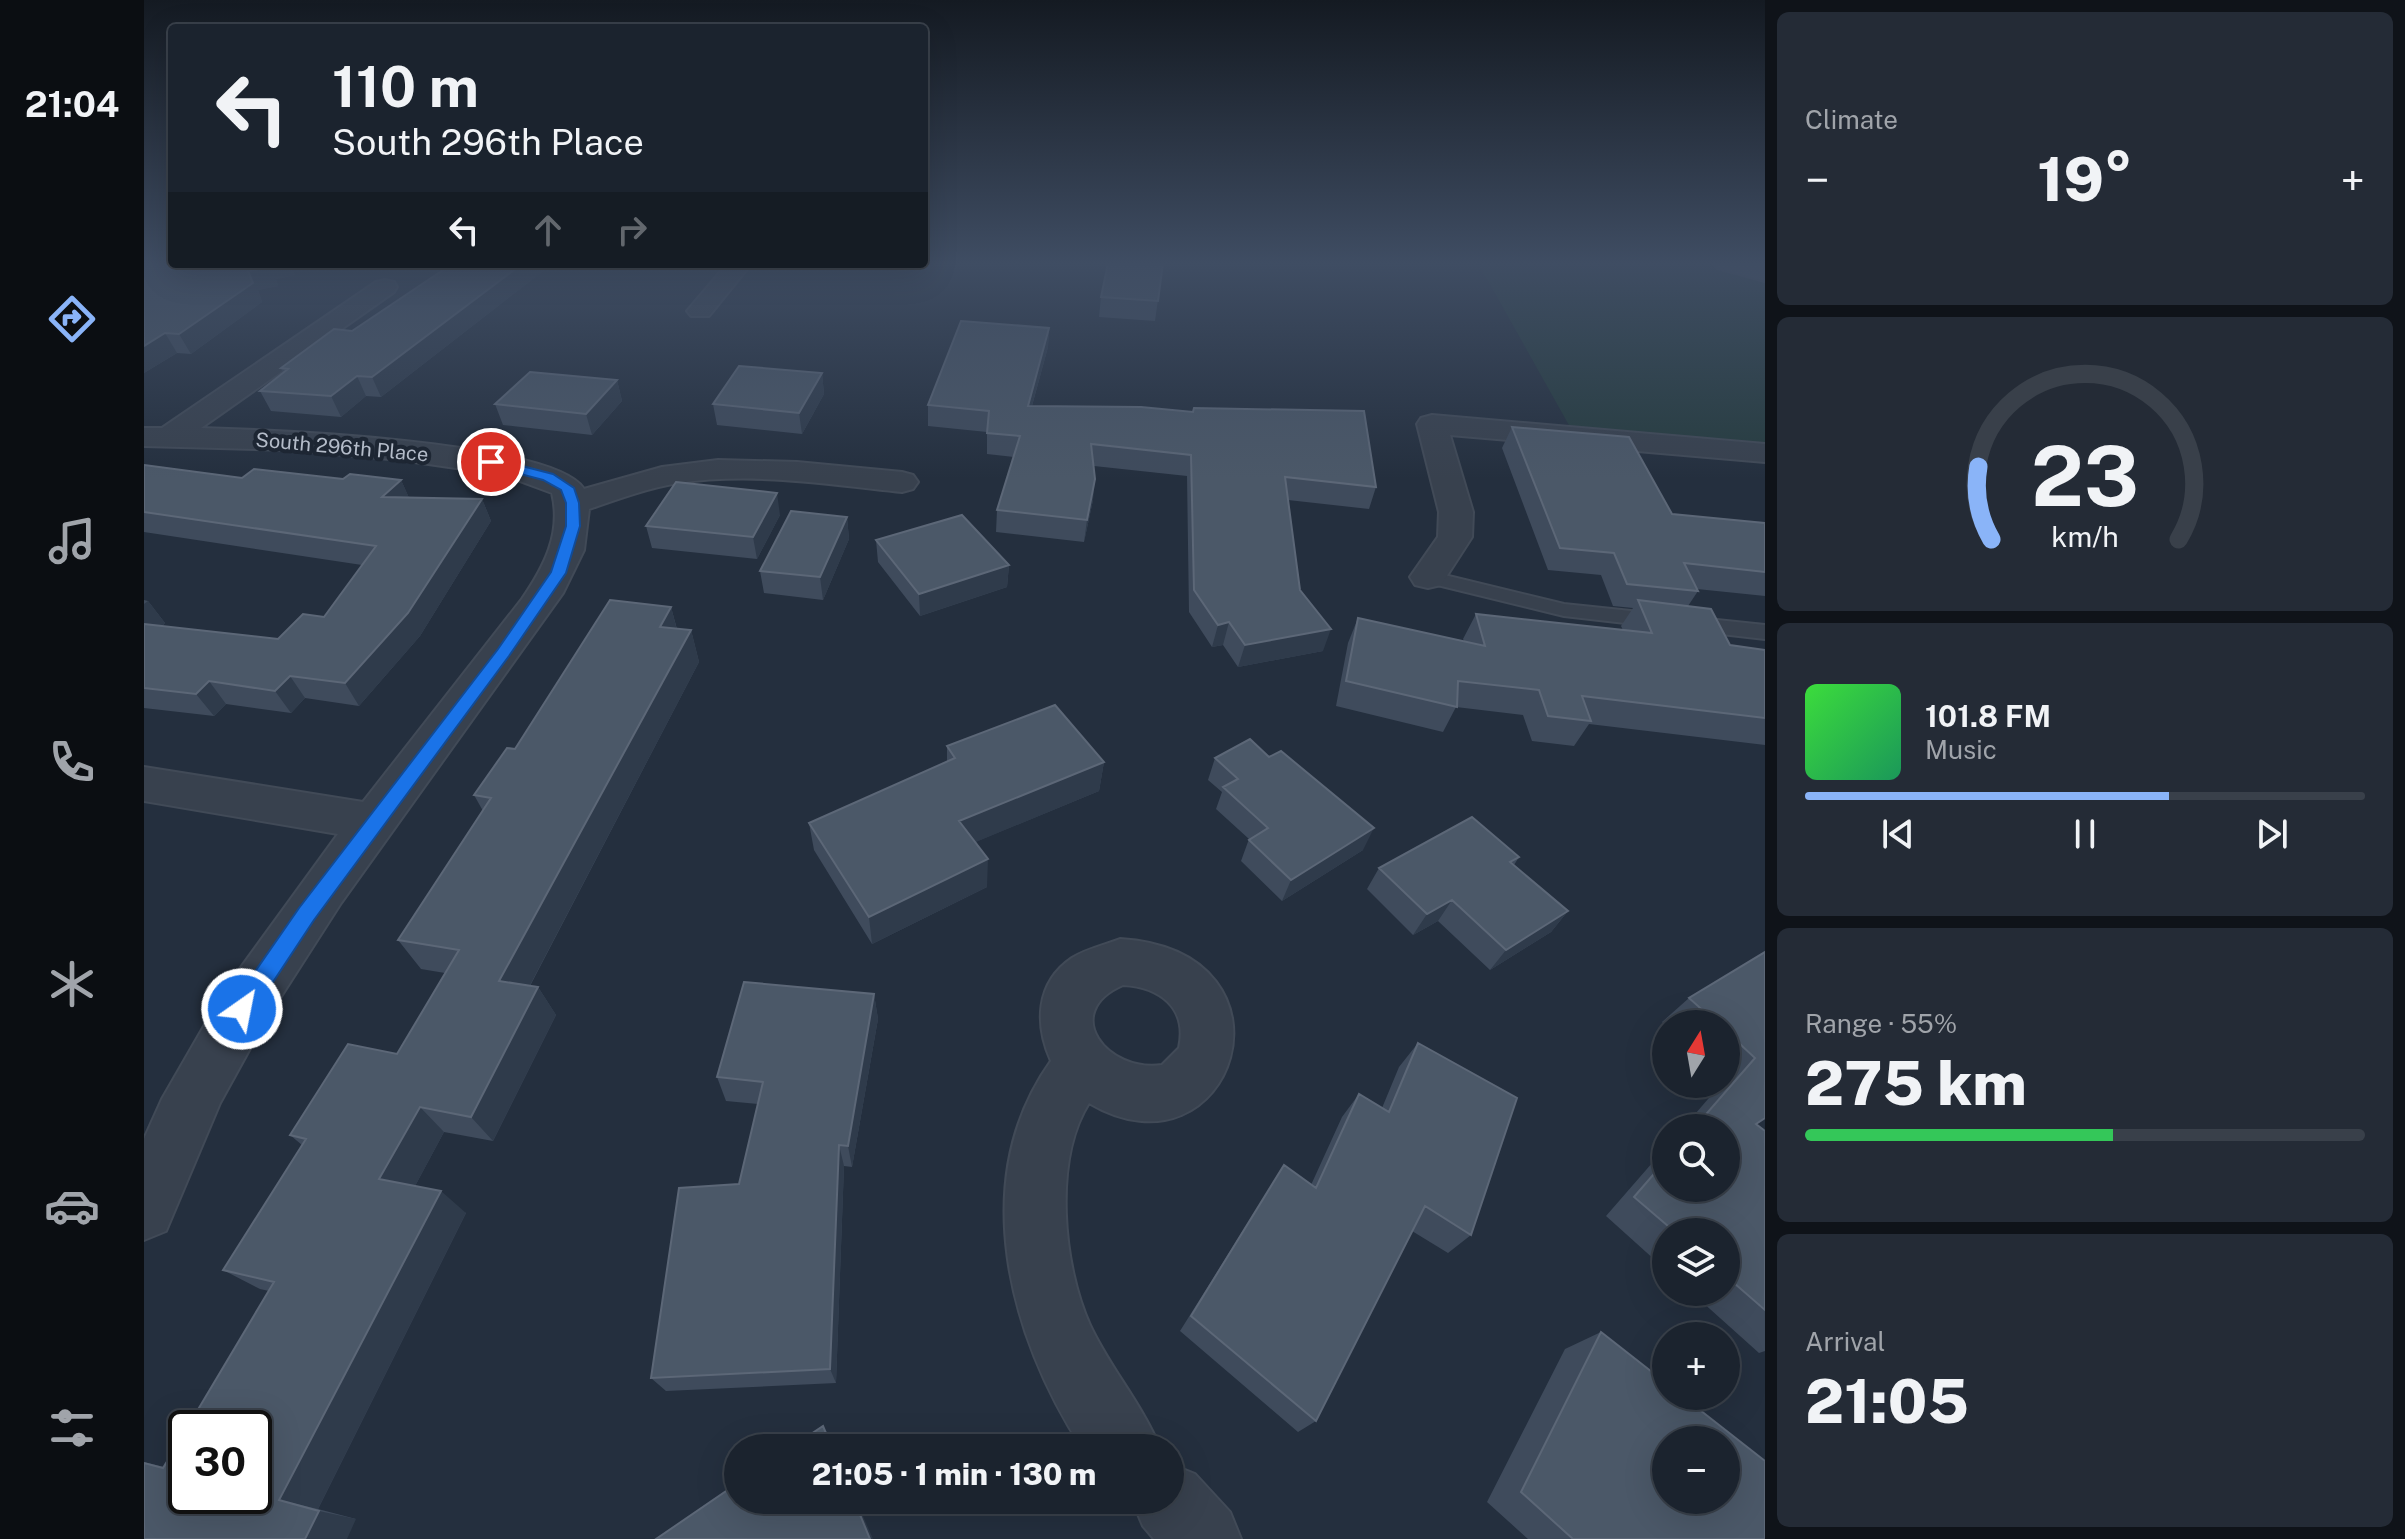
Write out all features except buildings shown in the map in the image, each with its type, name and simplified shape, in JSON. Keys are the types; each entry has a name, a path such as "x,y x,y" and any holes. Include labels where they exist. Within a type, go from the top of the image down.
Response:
{"street":[{"path":"156,437 312,335"},
{"path":"1428,577 1455,537 1456,512 1432,424 1765,453"},
{"name":"South 296th Place","path":"156,437 379,447 491,462 548,477 567,488 573,503"},
{"path":"144,1209 195,1092 242,1009 307,914 503,653 558,573 573,526 573,503 666,476 713,470 788,471 902,482"},
{"path":"144,784 375,822"},
{"path":"1082,1066 1058,1100 1044,1140 1035,1192 1035,1247 1045,1292 1065,1345 1082,1383 1115,1434"},
{"path":"1181,1514 1203,1539"}],"lane":[{"path":"1428,577 1564,610 1765,632"}],"green space":[{"path":"1518,335 1765,335 1765,453 1575,436"}],"route":[{"path":"242,1009 307,914 503,653 558,573 573,526 573,503 567,488 548,477 491,462"}]}
